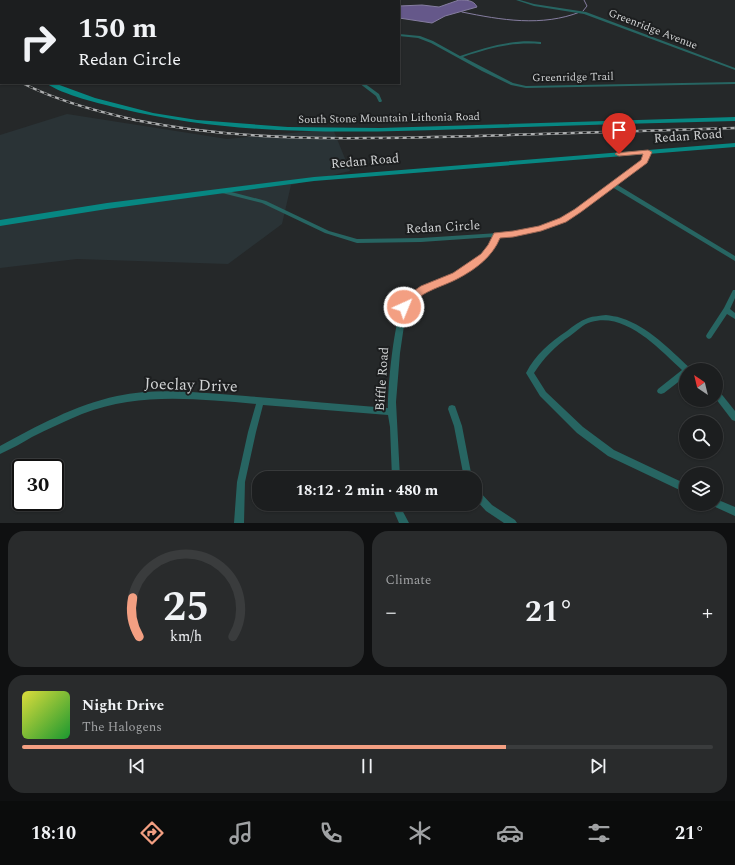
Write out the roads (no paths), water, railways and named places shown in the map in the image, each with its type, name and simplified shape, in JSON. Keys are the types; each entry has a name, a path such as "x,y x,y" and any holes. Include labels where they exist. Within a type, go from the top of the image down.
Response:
{"main road":[{"name":"South Stone Mountain Lithonia Road","path":"52,84 91,99 138,112 195,122 275,129 426,128 735,120"},
{"name":"Redan Road","path":"0,222 107,206 322,178 735,145"}],"street":[{"name":"Greenridge Avenue","path":"517,0 585,13 735,69"},
{"name":"Greenridge Trail","path":"400,35 420,37 512,84 526,87 735,83"},
{"path":"460,57 511,42 540,43"},
{"path":"363,84 378,95 380,101"},
{"name":"Redan Circle","path":"220,191 264,202 327,232 339,237 357,241 373,242 497,235 530,231 563,220 644,161 648,152"},
{"path":"613,185 735,259"},
{"name":"Biffle Road","path":"396,471 392,412 400,323 408,300 425,289 456,276 472,266 484,257 492,247 497,235"},
{"path":"709,336 726,310 735,292"},
{"path":"726,310 735,316"},
{"path":"679,364 651,338 626,322 611,317 590,320 554,343 540,356 530,372 543,394 580,430 612,454 679,486"},
{"path":"661,391 679,377"},
{"name":"Joeclay Drive","path":"0,450 52,423 100,404 131,397 187,395 392,412"},
{"path":"723,401 735,416"},
{"path":"239,523 241,482 260,402"},
{"path":"452,409 458,426 467,471"},
{"path":"482,500 489,508 512,523"},
{"path":"723,506 735,512"},
{"path":"398,511 404,523"}],"waterway":[{"path":"583,11 587,6 584,0"},
{"path":"462,12 521,21 536,21 566,17 580,12"}],"railway":[{"path":"24,84 77,105 135,120 220,133 263,136 306,138 392,138 735,128"}]}
